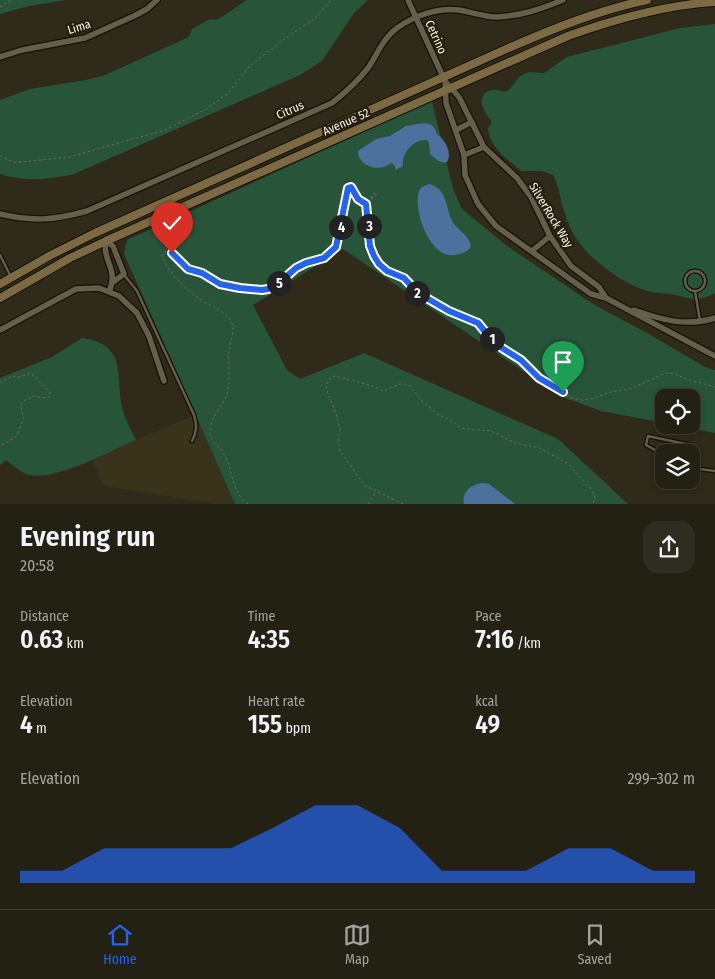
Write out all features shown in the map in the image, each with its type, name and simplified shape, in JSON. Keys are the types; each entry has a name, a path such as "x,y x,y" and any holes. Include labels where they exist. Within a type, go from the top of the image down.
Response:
{"main road":[{"name":"Avenue 52","path":"0,284 51,254 95,233 570,22 647,0"},
{"name":"Avenue 52","path":"0,298 70,258 106,241 448,90 529,52 593,27 656,10 715,2"}],"street":[{"name":"Lima","path":"0,56 85,38 134,16 147,9 157,0"},
{"name":"Cetrino","path":"408,0 444,79"},
{"name":"Citrus","path":"0,214 18,219 39,220 61,218 87,211 332,103 356,82 388,36 398,27 431,12 444,9 493,17 511,16 530,13 563,0"},
{"name":"SilverRock Way","path":"444,79 448,90 446,103 464,155 465,175 478,204 496,226 591,294 606,298 715,356"},
{"name":"SilverRock Way","path":"448,90 459,96 484,147 517,178 531,198 550,236 571,266 599,287 606,298"},
{"path":"456,130 472,122"},
{"path":"464,155 484,147"},
{"path":"532,251 550,236"},
{"path":"109,292 113,282 112,269 104,251 106,241 113,246 124,274 113,282"},
{"path":"0,330 76,289 99,288 119,296 137,314 149,336 164,381"},
{"path":"616,304 657,318 676,322 715,318"}],"lane":[{"path":"0,255 12,278"},
{"path":"694,271 701,273 705,281 701,290 695,291 689,289 685,283 688,274 694,271"},
{"path":"124,274 137,291 194,416 197,425 192,440"},
{"path":"695,291 700,321"},
{"path":"655,450 646,444 648,436 685,444"},
{"path":"700,469 715,471"}],"path":[{"path":"0,7 11,0"},
{"path":"0,156 13,162 68,157 165,130 208,108 228,92 250,66 314,19 331,0"},
{"path":"248,504 238,493 225,456 210,435 215,414 226,394 229,347 233,330 232,323 218,309 199,299 183,284 168,267 162,255 168,251 172,253 188,269 202,273 220,284 240,288 268,289 278,284 296,268 324,258 336,247 348,188 351,187 358,199 366,204"},
{"path":"370,199 366,204 370,246 379,264 387,271 404,278 418,293 449,311 478,323 491,339 521,360 539,378 572,398 581,400 591,399 611,392 633,388 670,373 715,387"},
{"path":"0,384 12,376 20,377 31,373 50,392 50,396 47,398 33,396 22,402 23,419 17,435 0,446"},
{"path":"403,504 376,492 364,484 340,451 338,442 340,429 326,385 331,377 335,376 360,382 382,391 399,384 405,384 410,386 422,401 439,415 452,421 459,427 491,430 515,443 540,448 568,464 579,475 595,497 593,504"},
{"path":"368,504 376,492"}],"shaded area":[{"path":"195,415 235,504 217,504 104,486 92,459"}],"green space":[{"path":"0,0 66,0 29,6 0,14"},
{"path":"247,0 368,0 354,13 322,61 300,75 74,174 37,179 0,174 0,100 30,89 105,75 189,37 192,29 210,19 217,20"},
{"path":"715,24 715,293 703,298 693,299 651,292 640,288 621,279 595,260 578,242 572,232 553,175 542,171 521,171 495,147 489,135 488,128 491,120 486,114 482,102 485,93 497,90 505,92 510,89 519,77 528,72 544,73 567,57 680,28"},
{"path":"432,101 453,189 462,209 507,246 593,304 705,367 715,370 715,433 700,430 700,389 655,389 655,421 601,411 560,396 343,249 253,305 287,370 300,379 364,353 558,439 628,504 235,504 124,254 127,240"},
{"path":"82,338 97,342 114,355 119,375 123,411 136,440 83,464 54,474 29,475 20,471 6,460 0,465 0,378 52,357"}],"water":[{"path":"424,123 432,126 445,142 449,154 447,162 440,161 430,154 429,143 427,140 422,140 409,148 404,156 403,166 395,170 395,166 392,163 384,167 375,168 363,163 358,151 376,139 390,136 406,126"},
{"path":"429,184 435,186 443,194 452,221 471,244 470,248 465,252 455,255 445,254 436,248 429,239 419,215 418,203 422,187"},
{"path":"484,483 489,484 515,504 464,504 464,495 468,489"}],"route":[{"path":"172,253 188,269 202,273 220,284 240,288 268,289 278,284 296,268 324,258 336,247 348,188 351,187 358,199 366,204 370,246 379,264 387,271 404,278 418,293 449,311 478,323 491,339 502,348 521,360 539,378 563,392"}]}
